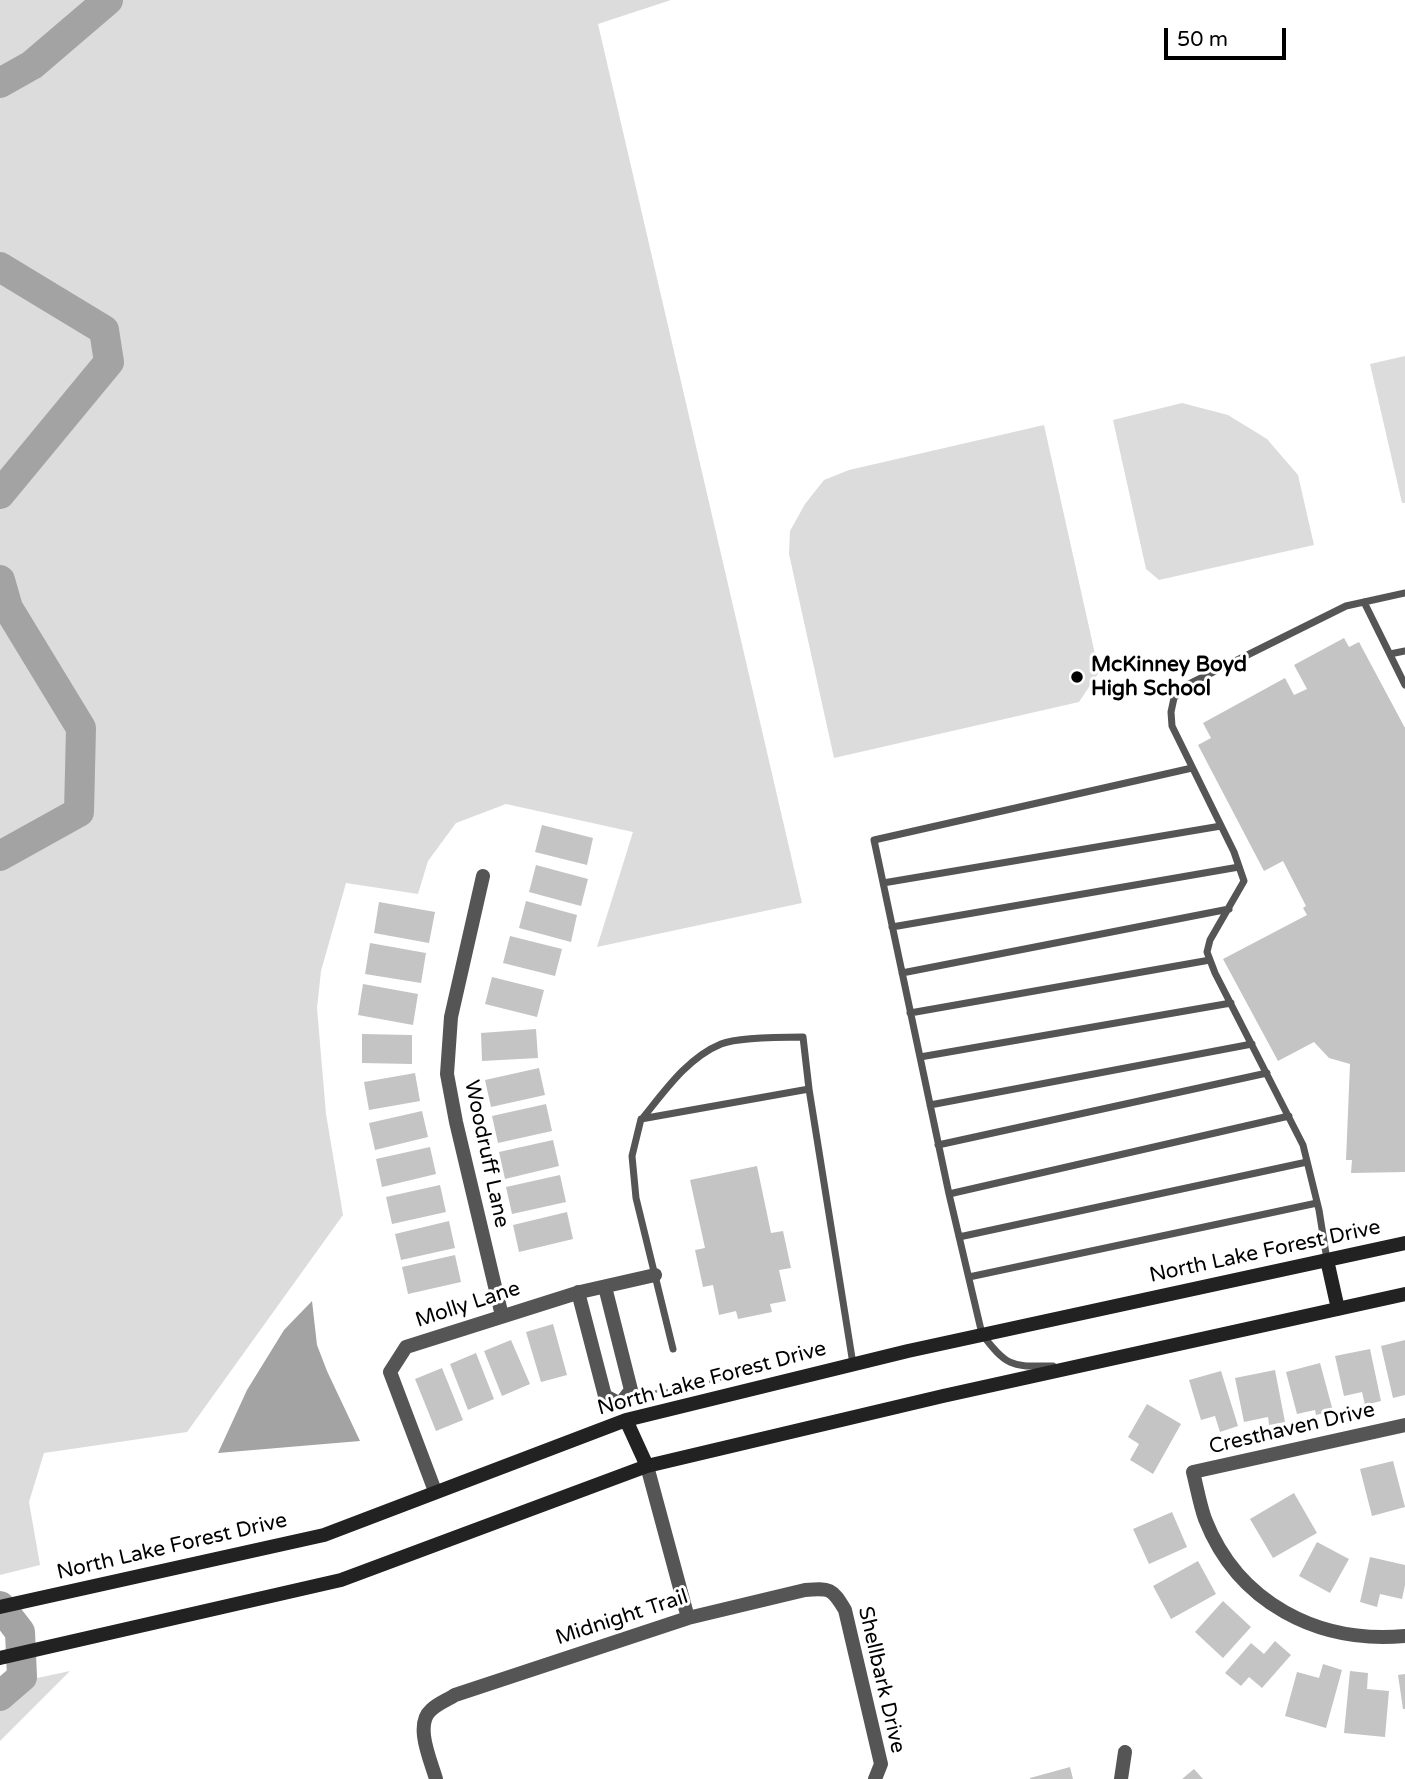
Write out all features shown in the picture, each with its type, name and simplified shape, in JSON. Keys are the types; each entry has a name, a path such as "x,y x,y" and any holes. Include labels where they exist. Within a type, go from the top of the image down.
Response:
{"main road":[{"name":"North Lake Forest Drive","path":"0,1607 324,1535 626,1420 853,1364 1405,1243"},
{"path":"1327,1260 1338,1309"},
{"path":"0,1658 341,1580 647,1466 1405,1294"},
{"path":"626,1420 647,1466"}],"street":[{"name":"Woodruff Lane","path":"484,876 451,1017 447,1074 502,1316"},
{"name":"Molly Lane","path":"435,1491 390,1372 406,1347 578,1292 655,1275"},
{"path":"604,1287 631,1390 620,1404"},
{"path":"578,1292 605,1395 620,1404 626,1420"},
{"name":"Cresthaven Drive","path":"1405,1425 1193,1472 1205,1519 1223,1554 1243,1580 1273,1605 1301,1622 1338,1634 1376,1639 1405,1636"},
{"path":"647,1466 688,1618"},
{"name":"Midnight Trail","path":"436,1779 425,1739 424,1723 429,1710 454,1695 688,1618 805,1590 824,1588 834,1592"},
{"name":"Shellbark Drive","path":"834,1592 845,1610 881,1764 875,1779"},
{"path":"1121,1779 1125,1752"}],"lane":[{"path":"1327,1260 1303,1145 1210,960 1210,940 1244,881 1221,826 1172,726 1171,712 1174,698 1187,685 1346,606 1405,593"},
{"path":"1364,602 1405,685"},
{"path":"1390,654 1405,651"},
{"path":"1079,1366 1015,1366 996,1353 982,1335 938,1145 874,840 1192,768"},
{"path":"883,883 1221,826"},
{"path":"892,927 1239,867"},
{"path":"902,974 1229,909"},
{"path":"911,1013 1210,960"},
{"path":"920,1058 1231,1003"},
{"path":"673,1349 636,1198 632,1156 641,1119 685,1067 722,1044 771,1037 803,1037 853,1364"},
{"path":"930,1105 1252,1044"},
{"path":"938,1145 1267,1073"},
{"path":"641,1119 809,1089"},
{"path":"949,1194 1289,1116"},
{"path":"959,1237 1307,1162"},
{"path":"968,1277 1317,1203"}],"shaded area":[{"path":"0,0 671,0 598,24 802,903 597,947 633,832 506,804 456,823 428,861 418,894 346,883 321,971 317,1008 326,1114 343,1215 187,1432 44,1453 29,1502 40,1565 0,1575"},
{"path":"1405,356 1405,503 1402,503 1370,364"},
{"path":"1182,403 1228,415 1267,439 1298,475 1314,545 1159,580 1146,569 1113,420"},
{"path":"1044,425 1099,672 1079,702 834,758 789,554 790,531 805,504 824,480 849,470"},
{"path":"312,1301 317,1345 360,1441 218,1453 247,1390 284,1330"},
{"path":"70,1671 0,1741 0,1686"}],"building":[{"path":"1344,638 1349,647 1359,642 1405,728 1405,1172 1351,1173 1352,1160 1346,1160 1350,1064 1329,1058 1314,1042 1278,1061 1223,959 1307,915 1303,908 1306,906 1283,861 1264,871 1198,745 1211,738 1203,723 1285,678 1294,695 1307,689 1294,665"},
{"path":"542,825 593,838 587,865 535,852"},
{"path":"536,865 588,879 581,906 529,892"},
{"path":"526,901 577,915 571,942 519,928"},
{"path":"379,902 435,912 429,943 374,933"},
{"path":"510,936 562,949 555,976 503,963"},
{"path":"370,943 426,953 421,983 365,974"},
{"path":"492,977 544,990 537,1017 485,1004"},
{"path":"363,984 418,994 413,1025 358,1015"},
{"path":"536,1029 538,1058 482,1061 481,1033"},
{"path":"362,1034 412,1035 412,1064 362,1063"},
{"path":"539,1068 545,1095 491,1107 485,1080"},
{"path":"415,1073 420,1101 369,1110 364,1082"},
{"path":"546,1104 552,1131 498,1143 492,1116"},
{"path":"422,1111 428,1137 375,1150 369,1123"},
{"path":"553,1140 559,1166 505,1179 499,1152"},
{"path":"430,1147 436,1174 382,1187 376,1159"},
{"path":"757,1166 771,1233 783,1231 791,1268 779,1270 786,1301 770,1304 772,1312 738,1319 736,1311 719,1315 713,1285 703,1287 695,1250 705,1248 690,1180"},
{"path":"560,1175 566,1202 512,1214 506,1187"},
{"path":"440,1185 446,1212 392,1224 386,1197"},
{"path":"567,1212 573,1239 519,1252 513,1225"},
{"path":"449,1221 455,1248 401,1260 395,1234"},
{"path":"455,1255 461,1282 408,1294 402,1267"},
{"path":"553,1324 567,1375 541,1382 526,1332"},
{"path":"511,1340 530,1384 502,1396 484,1351"},
{"path":"1405,1340 1405,1395 1393,1398 1381,1346"},
{"path":"1370,1349 1381,1401 1365,1405 1362,1392 1344,1396 1335,1356"},
{"path":"476,1353 494,1399 468,1410 450,1364"},
{"path":"1320,1363 1333,1411 1316,1415 1315,1410 1297,1414 1286,1372"},
{"path":"442,1368 463,1420 436,1431 415,1379"},
{"path":"1275,1370 1285,1422 1269,1425 1268,1417 1244,1422 1235,1378"},
{"path":"1221,1371 1238,1426 1220,1432 1215,1416 1201,1420 1189,1380"},
{"path":"1147,1404 1181,1424 1153,1474 1130,1460 1139,1444 1128,1437"},
{"path":"1393,1461 1405,1507 1372,1516 1360,1469"},
{"path":"1294,1493 1317,1533 1273,1558 1250,1519"},
{"path":"1172,1512 1187,1547 1149,1564 1133,1529"},
{"path":"1317,1542 1349,1559 1330,1593 1299,1576"},
{"path":"1370,1557 1405,1565 1402,1599 1380,1594 1377,1607 1360,1602"},
{"path":"1198,1561 1216,1594 1171,1619 1153,1586"},
{"path":"1223,1601 1251,1627 1223,1658 1195,1632"},
{"path":"1275,1641 1291,1655 1262,1688 1249,1677 1241,1686 1225,1673 1251,1643 1264,1654"},
{"path":"1323,1664 1342,1670 1326,1728 1285,1716 1297,1672 1319,1678"},
{"path":"1350,1671 1368,1673 1367,1689 1389,1691 1385,1737 1344,1733"},
{"path":"1405,1674 1405,1709 1403,1709 1398,1675"},
{"path":"1070,1767 1073,1779 1030,1779 1030,1778"},
{"path":"1194,1769 1203,1779 1182,1779"}],"waterway":[{"path":"0,83 32,65 108,0"},
{"path":"0,267 104,330 109,362 0,494"},
{"path":"0,580 8,608 81,728 79,812 0,856"},
{"path":"0,1606 20,1632 22,1677 0,1696"}],"place":[{"name":"McKinney Boyd High School","path":"1077,677"}]}
